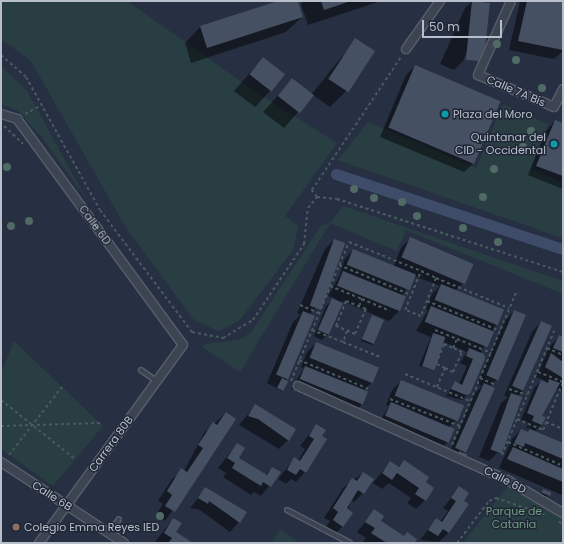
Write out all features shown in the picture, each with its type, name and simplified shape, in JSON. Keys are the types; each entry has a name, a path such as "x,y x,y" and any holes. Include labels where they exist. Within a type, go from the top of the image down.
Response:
{"street":[{"path":"406,49 440,1"},
{"name":"Calle 7A Bis","path":"511,1 478,75 554,107 563,89"},
{"path":"1,114 17,119"},
{"name":"Calle 6D","path":"17,119 183,345"},
{"name":"Carrera 80B","path":"39,543 183,345"},
{"name":"Calle 6D","path":"298,386 467,462 563,512"},
{"name":"Calle 6B","path":"1,462 124,543"}],"lane":[{"path":"141,370 157,381"},
{"path":"287,510 350,543"},
{"path":"109,533 119,519"}],"path":[{"path":"316,197 312,190 406,49"},
{"path":"1,55 26,77 100,210 192,332 223,338 253,320 304,244 308,208 316,197"},
{"path":"17,119 41,105"},
{"path":"316,197 337,199 563,272"},
{"path":"298,386 290,383 349,242 510,308"},
{"path":"339,265 411,295"},
{"path":"421,272 405,310 421,316 436,278"},
{"path":"330,286 390,311"},
{"path":"447,453 460,426 516,293"},
{"path":"359,306 362,299"},
{"path":"346,301 366,309 355,334 347,330 336,326 346,301"},
{"path":"427,301 500,331"},
{"path":"300,305 319,313"},
{"path":"312,329 380,357"},
{"path":"502,455 555,329"},
{"path":"343,342 347,330"},
{"path":"435,330 490,353"},
{"path":"453,348 457,339"},
{"path":"444,344 462,352 453,372 445,368 436,364 444,344"},
{"path":"547,348 563,355"},
{"path":"299,360 369,389"},
{"path":"437,387 445,368"},
{"path":"517,419 543,430 563,382 537,372"},
{"path":"405,374 470,401"},
{"path":"480,378 496,385"},
{"path":"9,456 62,387"},
{"path":"509,389 527,396"},
{"path":"390,399 460,426"},
{"path":"1,400 75,460"},
{"path":"546,422 563,429"},
{"path":"1,426 100,423"},
{"path":"508,442 563,466"},
{"path":"457,543 489,501 496,498 552,517"},
{"path":"556,519 563,526"}],"green space":[{"path":"1,1 127,1 250,88 337,143 285,216 298,226 293,250 239,321 218,331 193,319 125,226 31,61 1,39"},
{"path":"1,66 27,91 87,200 41,136 17,110 1,104"},
{"path":"503,104 548,124 531,169 563,182 563,238 338,160 368,122 476,168"},
{"path":"343,206 563,281 563,294 406,230 397,251 330,223"},
{"path":"330,223 240,372 202,347 205,344 239,340 250,334 321,226"},
{"path":"14,341 103,426 53,486 1,449 1,373"},
{"name":"Parque de Catania","path":"507,487 563,518 563,543 463,543"},
{"path":"280,530 299,542 271,543"}],"building":[{"path":"278,1 298,1 303,17 207,48 200,26"},
{"path":"321,1 351,1 324,10"},
{"path":"472,1 490,3 484,62 466,60"},
{"path":"527,1 563,1 563,50 518,41"},
{"path":"355,38 375,51 348,92 328,79"},
{"path":"263,57 285,74 272,92 249,74"},
{"name":"Plaza del Moro","path":"415,65 501,101 474,164 388,128"},
{"path":"292,78 314,95 300,113 278,96"},
{"name":"Quintanar del CID - Occidental","path":"555,120 563,123 563,176 536,166"},
{"path":"410,237 474,264 465,284 401,257"},
{"path":"334,239 345,243 321,310 310,306"},
{"path":"353,249 416,274 410,290 347,265"},
{"path":"343,271 406,296 400,311 337,286"},
{"path":"441,284 504,309 498,325 435,300"},
{"path":"332,298 343,303 329,335 318,330"},
{"path":"431,306 494,331 488,347 425,322"},
{"path":"514,310 526,315 498,380 486,375"},
{"path":"303,311 315,316 288,380 276,375"},
{"path":"372,315 384,320 374,344 362,339"},
{"path":"541,321 552,326 523,391 512,386"},
{"path":"433,333 445,337 435,370 422,366"},
{"path":"559,335 563,337 563,352 553,348"},
{"path":"316,342 379,367 373,383 310,358"},
{"path":"469,348 484,354 485,359 470,394 466,395 451,389 455,381 462,385 473,359 466,356"},
{"path":"551,353 563,362 563,378 545,367"},
{"path":"305,366 368,391 363,404 300,379"},
{"path":"282,378 288,381 283,391 277,388"},
{"path":"549,379 560,383 542,416 546,417 542,425 532,421 534,416 527,413 541,380 548,383"},
{"path":"401,380 464,405 458,421 395,396"},
{"path":"484,383 495,388 466,453 455,448"},
{"path":"511,393 522,397 502,453 490,449"},
{"path":"391,402 455,429 449,443 385,416"},
{"path":"255,404 296,429 289,441 258,419 248,416"},
{"path":"226,412 236,419 175,512 165,506 172,495 167,491 181,468 187,472 203,448 198,445 213,422 217,425"},
{"path":"316,424 326,430 322,436 327,439 306,473 300,469 296,475 287,470 294,457 300,461 314,439 309,436"},
{"path":"521,429 528,432 530,429 563,443 563,459 525,443 524,447 514,443"},
{"path":"237,443 245,448 239,458 267,475 272,467 281,472 271,487 263,482 261,486 232,468 235,463 227,458"},
{"path":"513,447 563,469 563,482 507,459"},
{"path":"459,451 467,454 466,458 458,455"},
{"path":"404,460 429,477 426,482 434,488 426,501 415,494 419,488 397,473 392,480 382,473 390,461 399,467"},
{"path":"363,472 374,479 364,494 358,490 347,508 353,513 343,527 333,520 338,512 333,508 352,478 357,481"},
{"path":"459,486 469,493 464,501 469,504 449,533 443,529 438,536 428,530 436,518 442,522 456,501 451,498"},
{"path":"205,487 247,512 240,523 209,501 208,504 198,498"},
{"path":"543,489 551,492 550,496 542,493"},
{"path":"374,509 384,516 381,521 404,536 407,532 417,539 415,543 387,543 371,533 375,528 365,522"},
{"path":"173,518 182,523 176,532 193,543 169,542 172,538 164,533"}],"waterway":[{"path":"336,174 563,249"}],"place":[{"name":"Plaza del Moro","path":"445,114"},
{"name":"Quintanar del CID - Occidental","path":"554,144"},
{"name":"Colegio Emma Reyes IED","path":"16,527"}]}
